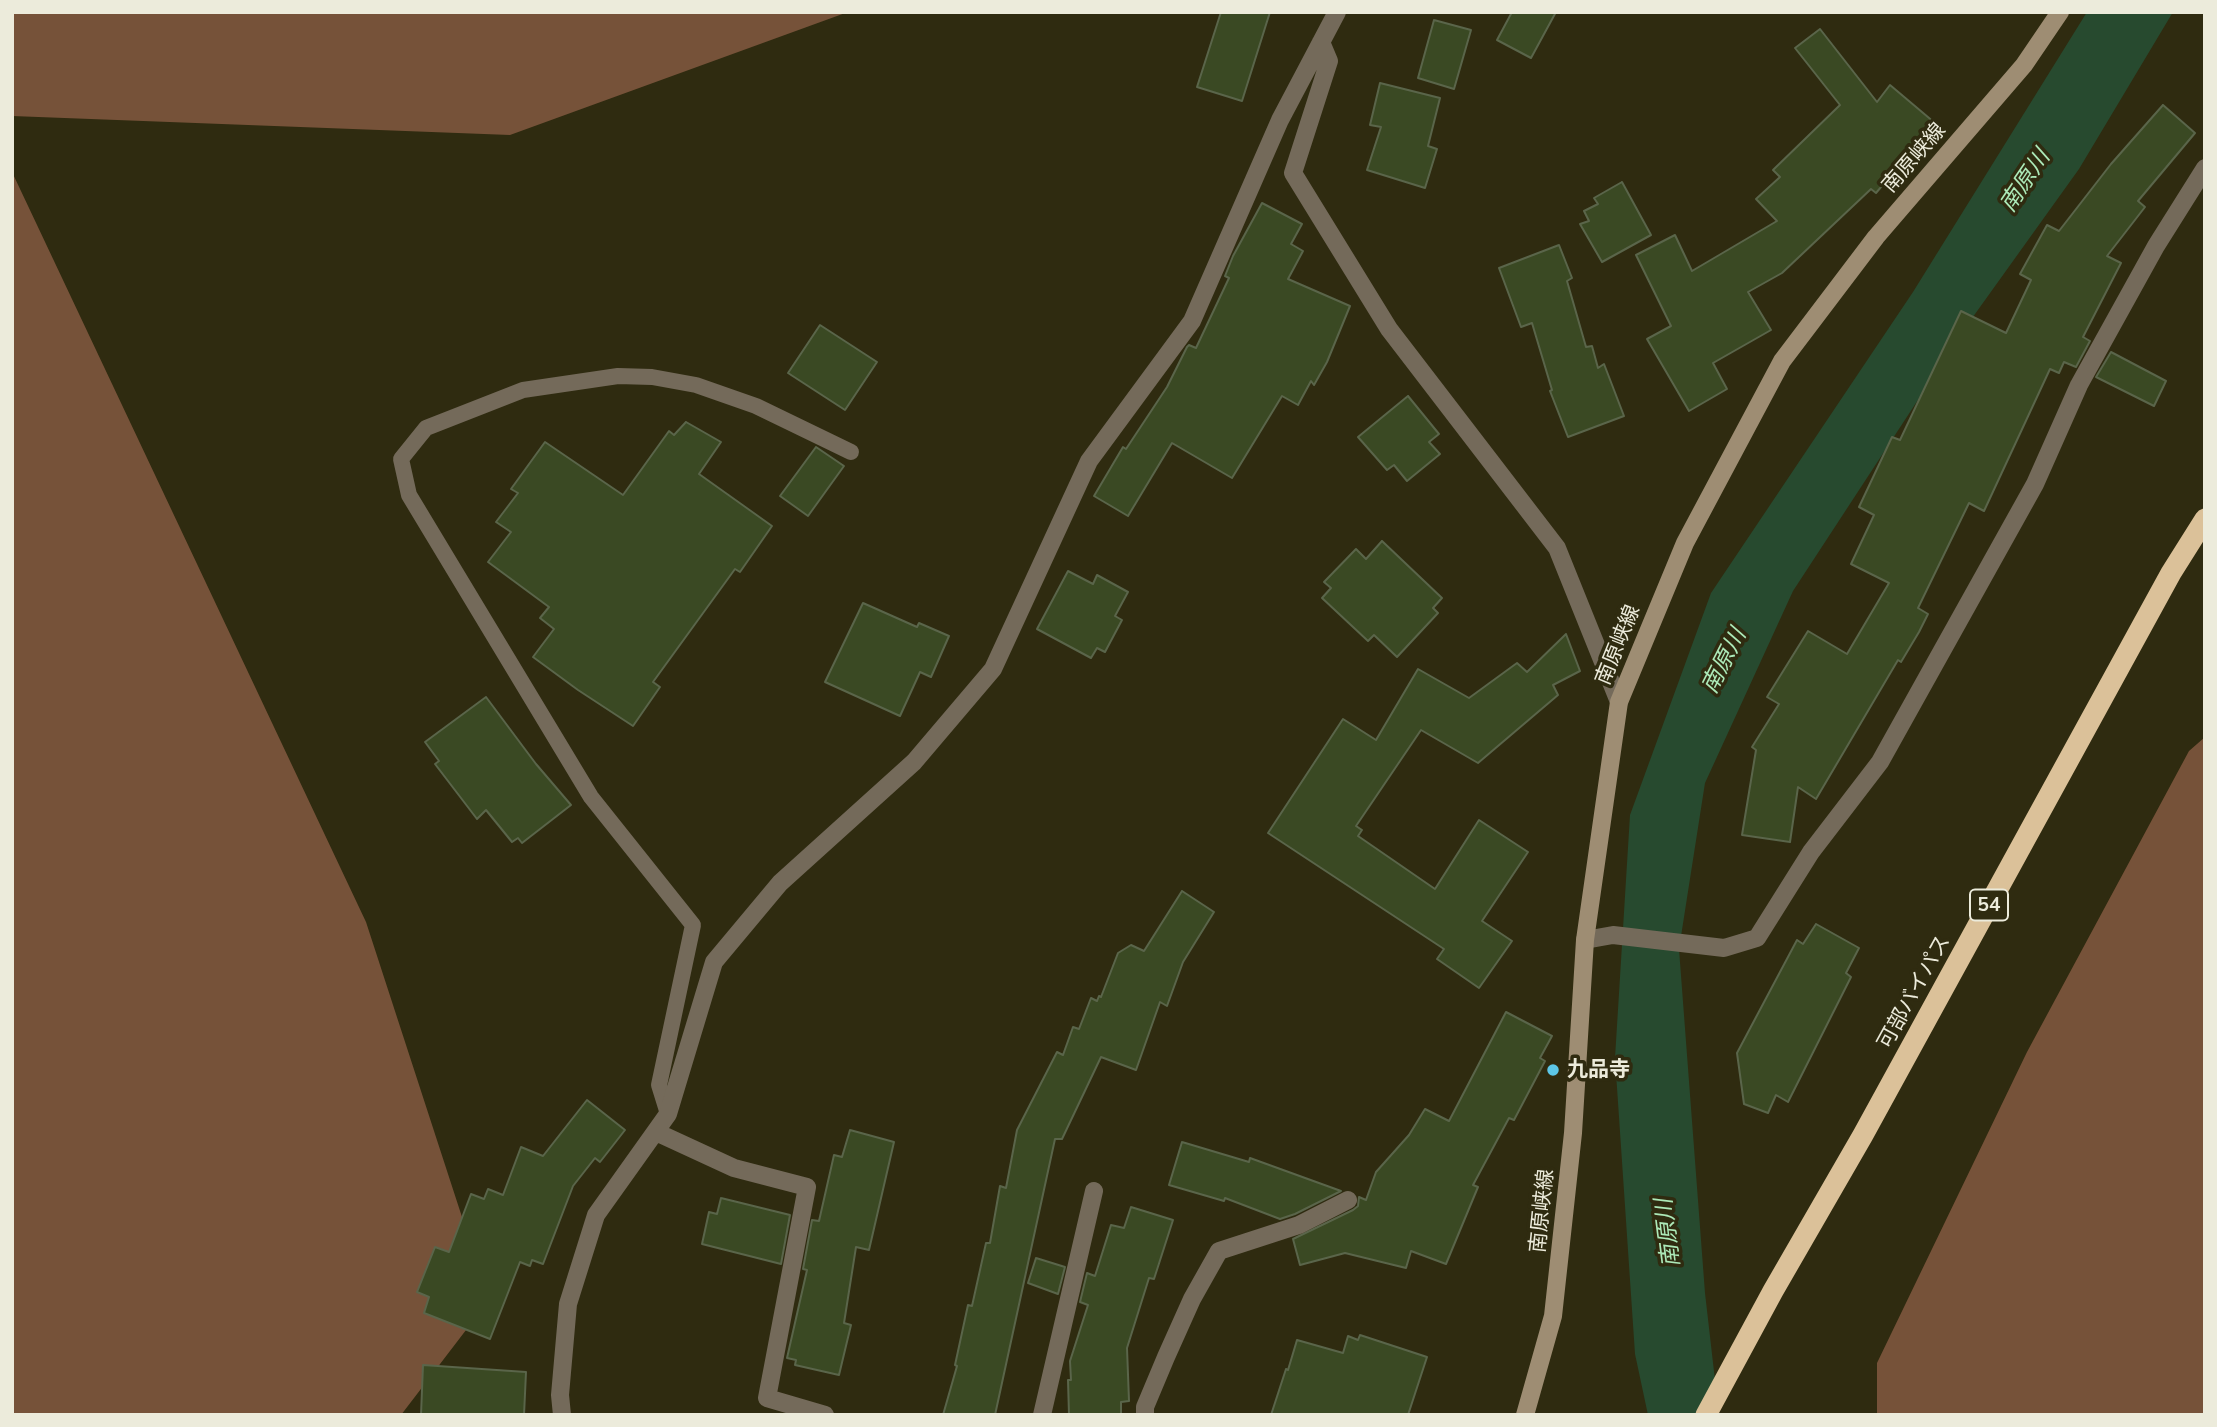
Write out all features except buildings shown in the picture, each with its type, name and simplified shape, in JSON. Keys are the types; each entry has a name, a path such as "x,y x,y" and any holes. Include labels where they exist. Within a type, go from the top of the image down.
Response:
{"highway":[{"name":"可部バイパス","path":"1706,1415 2171,573 2205,519"}],"main road":[{"name":"南原峡線","path":"1525,1415 1553,1316 1573,1133 1585,940 1619,702 1685,543 1782,361 1876,237 2024,65 2060,12"}],"street":[{"path":"562,1415 560,1395 568,1304 596,1215 668,1114 714,962 780,883 914,762 993,669 1088,461 1192,321 1280,120 1337,12"},
{"path":"1321,42 1329,61 1293,173 1389,329 1557,548 1619,702"},
{"path":"1585,940 1613,935 1724,948 1757,939 1811,852 1880,762 2035,484 2086,374 2156,246 2205,168"},
{"path":"656,1132 696,1153 734,1168 807,1187 767,1398 825,1415"},
{"path":"1042,1415 1094,1191"},
{"path":"1145,1415 1145,1407 1166,1356 1192,1299 1219,1251 1299,1225 1348,1199"}],"lane":[{"path":"668,1114 659,1085 693,925 591,797 409,495 401,459 426,428 523,390 618,376 652,377 696,385 756,406 851,452"}],"shaded area":[{"path":"12,12 848,12 510,135 12,116"},
{"path":"12,172 366,922 489,1300 401,1415 12,1415"},
{"path":"2205,737 2205,1415 1877,1415 1877,1363 2027,1052 2189,751"}],"water":[{"name":"南原川","path":"2087,12 2173,12 2079,169 1965,328 1793,591 1705,783 1679,949 1705,1293 1719,1415 1648,1415 1635,1354 1615,1058 1630,815 1711,593 1913,292"}],"place":[{"name":"九品寺","path":"1553,1070"}]}
